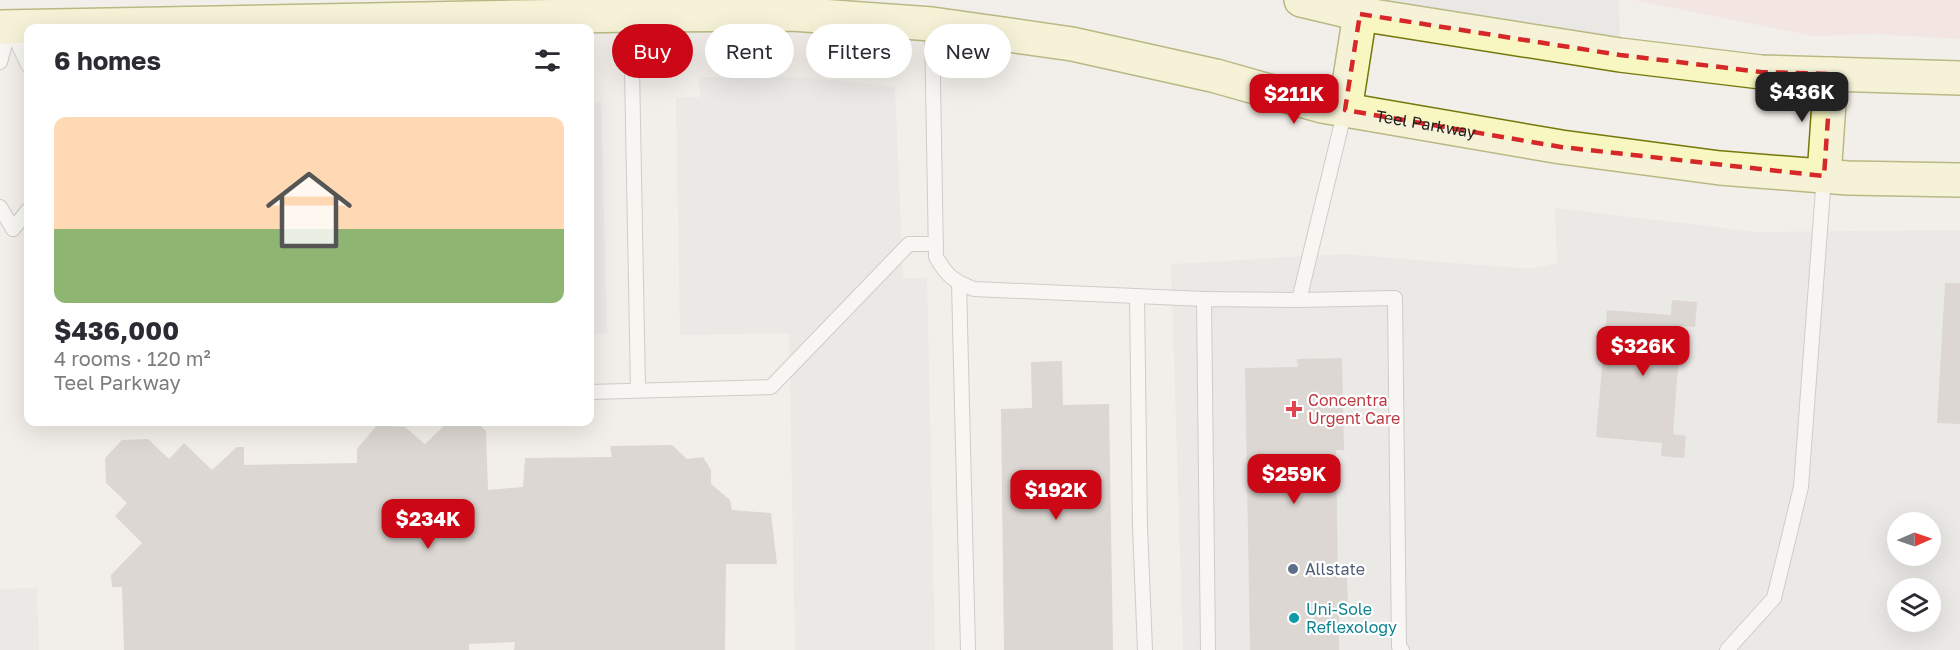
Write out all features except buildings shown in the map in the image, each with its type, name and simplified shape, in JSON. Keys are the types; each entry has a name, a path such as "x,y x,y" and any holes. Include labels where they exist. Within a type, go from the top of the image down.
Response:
{"main road":[{"path":"1301,0 1360,14 1620,55 1761,72 1960,78"},
{"name":"Teel Parkway","path":"346,24 632,15 792,14 932,24"},
{"path":"1345,110 1360,14"},
{"name":"Teel Parkway","path":"6,18 270,24"},
{"name":"Teel Parkway","path":"1011,35 1072,44 1216,76 1322,106 1561,147 1720,168 1824,176 1960,180"},
{"path":"1824,176 1831,74"}],"lane":[{"path":"632,15 639,390"},
{"path":"0,62 6,18"},
{"path":"6,18 24,56"},
{"path":"933,78 936,257 946,274 959,284 985,290 1204,299 1395,298 1400,647 1402,650"},
{"path":"1299,300 1345,110"},
{"path":"1727,650 1774,598 1801,487 1824,176"},
{"path":"0,207 13,229"},
{"path":"13,229 24,215"},
{"path":"13,229 24,229"},
{"path":"594,392 771,387 909,244 936,244"},
{"path":"959,284 968,650"},
{"path":"1137,296 1145,650"},
{"path":"1204,299 1208,650"}],"highlighted area":[{"path":"1360,14 1620,55 1761,72 1831,74 1824,176 1561,147 1345,110"}],"shaded area":[{"path":"1349,0 1619,0 1620,55"},
{"path":"1635,0 1960,0 1960,39 1875,34 1814,36"},
{"path":"699,77 803,77 895,87 903,278 927,278 935,650 795,650 789,333 680,335 676,98 700,97"},
{"path":"594,102 601,102 607,333 594,334"},
{"path":"1555,208 1757,232 1960,230 1960,650 1183,650 1171,264 1343,254 1530,269 1557,263"},
{"path":"37,588 39,650 0,650 0,589"}],"place":[{"name":"Concentra Urgent Care","path":"1294,409"},
{"name":"Allstate","path":"1293,569"},
{"name":"Uni-Sole Reflexology","path":"1294,618"}]}
